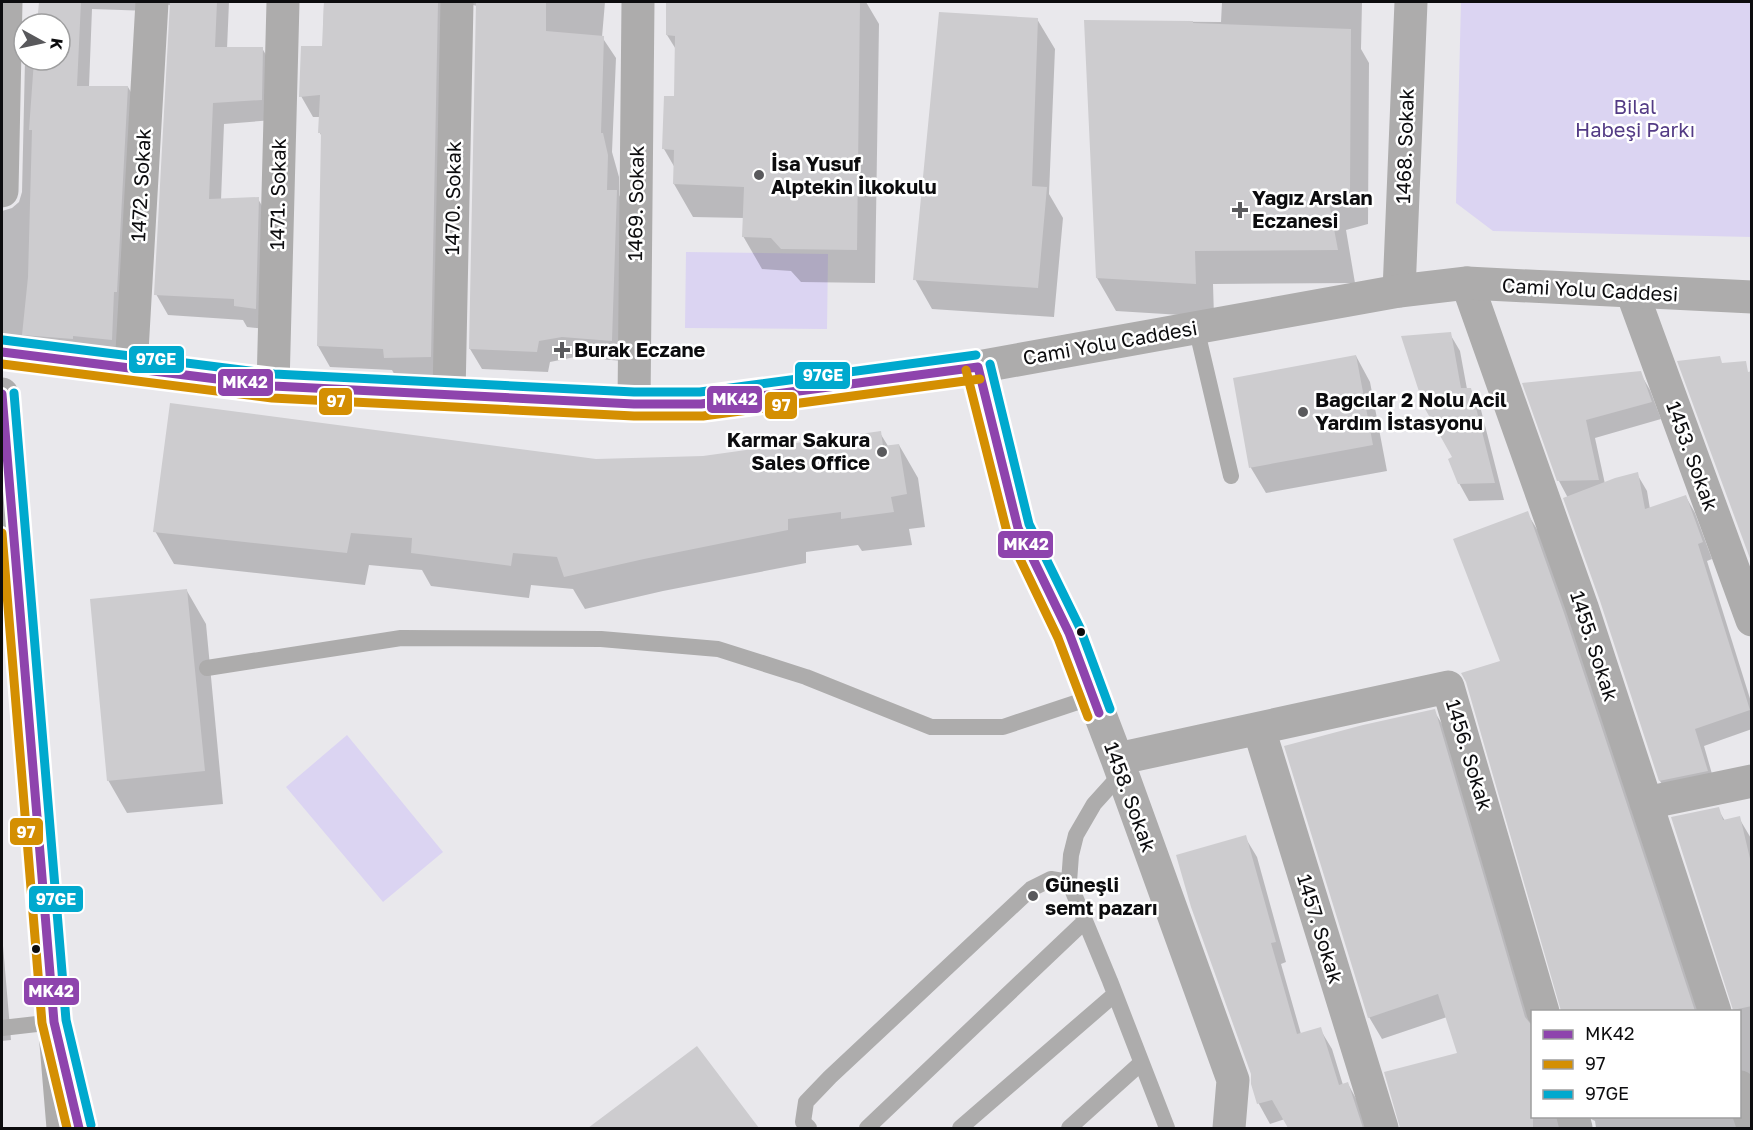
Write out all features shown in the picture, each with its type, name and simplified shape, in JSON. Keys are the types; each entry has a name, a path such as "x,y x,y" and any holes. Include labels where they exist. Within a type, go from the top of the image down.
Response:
{"street":[{"path":"2,190 6,2"},
{"name":"1472. Sokak","path":"131,369 152,2"},
{"name":"1471. Sokak","path":"273,386 283,2"},
{"name":"1470. Sokak","path":"448,395 457,2"},
{"name":"1469. Sokak","path":"634,404 638,2"},
{"name":"1468. Sokak","path":"1399,291 1411,2"},
{"name":"Cami Yolu Caddesi","path":"2,352 273,386 634,404 701,404 978,367 1399,291 1467,284 1752,297"},
{"name":"1455. Sokak","path":"1467,284 1582,607 1715,1010"},
{"name":"1453. Sokak","path":"1632,292 1752,620"},
{"name":"1458. Sokak","path":"978,367 1018,528 1069,633 1233,1080 1229,1128"},
{"path":"2,394 63,1128"},
{"name":"1456. Sokak","path":"1119,766 1259,729 1448,687 1543,1010"},
{"name":"1457. Sokak","path":"1259,729 1382,1128"},
{"path":"1646,803 1752,781"},
{"path":"54,1022 79,1128"},
{"path":"1741,1090 1752,1123"}],"lane":[{"path":"1196,327 1231,476"},
{"path":"207,668 401,638 601,639 718,649 806,677 931,726 1003,727 1093,697"},
{"path":"1119,766 1076,835 1071,855 1069,882 1115,994 1164,1127"},
{"path":"808,1128 803,1122 806,1102 830,1077 1031,889 1051,879 1069,882"},
{"path":"867,1128 1085,921"},
{"path":"960,1128 1115,994"},
{"path":"2,1028 54,1022"},
{"path":"1069,1128 1141,1063"}],"green space":[{"name":"Bilal Habeşi Parkı","path":"1461,2 1751,2 1751,237 1493,231 1456,203"},
{"path":"686,252 828,254 827,329 685,328"},
{"path":"347,735 443,852 383,902 286,787"}],"building":[{"path":"39,2 81,2 77,86 128,86 117,292 114,292 112,340 73,336 73,339 22,335 28,277 32,130 29,130 33,72 72,72 72,12 38,12"},
{"path":"170,2 217,2 215,47 263,47 262,100 213,103 209,199 259,197 256,309 234,306 234,299 154,295"},
{"path":"324,2 438,2 431,357 384,358 383,349 317,346 320,95 299,97 301,46 322,46"},
{"path":"476,2 546,2 546,31 604,36 601,133 603,133 608,155 607,190 617,190 612,341 562,337 539,341 537,352 469,349"},
{"path":"666,2 860,2 857,250 781,249 771,238 742,237 744,187 673,184 674,150 662,149 664,96 674,96 675,36 666,35"},
{"path":"939,12 1038,18 1032,186 1047,187 1038,288 913,280"},
{"path":"1084,20 1193,21 1193,23 1351,29 1350,192 1328,197 1338,250 1195,251 1196,284 1096,278"},
{"path":"1451,332 1461,388 1471,388 1495,483 1458,484 1448,459 1452,457 1424,407 1401,336"},
{"name":"Bağcılar 2 Nolu Acil Yardım İstasyonu","path":"1356,355 1373,445 1249,468 1233,378"},
{"path":"1720,356 1722,363 1746,361 1748,372 1752,371 1752,564 1677,361"},
{"path":"1641,371 1652,402 1586,420 1599,480 1557,481 1522,383"},
{"path":"170,403 596,459 703,456 881,431 883,446 899,444 907,494 891,497 894,512 841,519 841,512 788,519 788,530 564,577 557,557 513,553 511,566 411,553 412,538 351,533 347,553 153,532"},
{"path":"1638,472 1645,509 1686,495 1703,542 1698,544 1750,710 1695,729 1708,771 1659,781 1600,601 1563,498 1615,478"},
{"path":"1528,511 1564,613 1695,1010 1561,1010 1466,682 1461,673 1500,661 1453,539"},
{"path":"187,589 205,771 107,781 90,599"},
{"path":"1435,709 1525,1017 1531,1024 1531,1118 1533,1118 1533,1128 1400,1128 1384,1072 1457,1053 1438,994 1368,1018 1284,746"},
{"path":"1719,807 1723,820 1740,816 1752,867 1752,1006 1733,1010 1671,817"},
{"path":"1246,835 1276,942 1271,943 1297,1034 1321,1027 1339,1085 1348,1082 1363,1128 1288,1128 1272,1100 1257,1104 1251,1084 1251,1074 1191,907 1176,855"},
{"path":"697,1046 759,1128 588,1128"}],"transit line":[{"name":"97GE","path":"3,340 274,374 634,392 700,392 976,355"},
{"name":"MK42","path":"2,352 273,386 634,404 701,404 978,367"},
{"name":"97","path":"2,364 272,398 634,416 703,416 980,379"},
{"name":"97GE","path":"990,364 1029,524 1080,628 1110,709"},
{"name":"MK42","path":"978,367 1018,528 1069,633 1099,713"},
{"name":"97","path":"966,370 1007,532 1058,638 1088,717"},
{"name":"97GE","path":"14,393 66,1020 91,1125"},
{"name":"MK42","path":"2,394 54,1022 79,1128"},
{"name":"97","path":"2,533 42,1023 67,1128"}],"place":[{"name":"İsa Yusuf Alptekin İlkokulu","path":"759,175"},
{"name":"Yağız Arslan Eczanesi","path":"1240,210"},
{"name":"Burak Eczane","path":"562,350"},
{"name":"Bağcılar 2 Nolu Acil Yardım İstasyonu","path":"1303,412"},
{"name":"Karmar Sakura Sales Office","path":"882,452"},
{"name":"Güneşli semt pazarı","path":"1033,896"}]}
